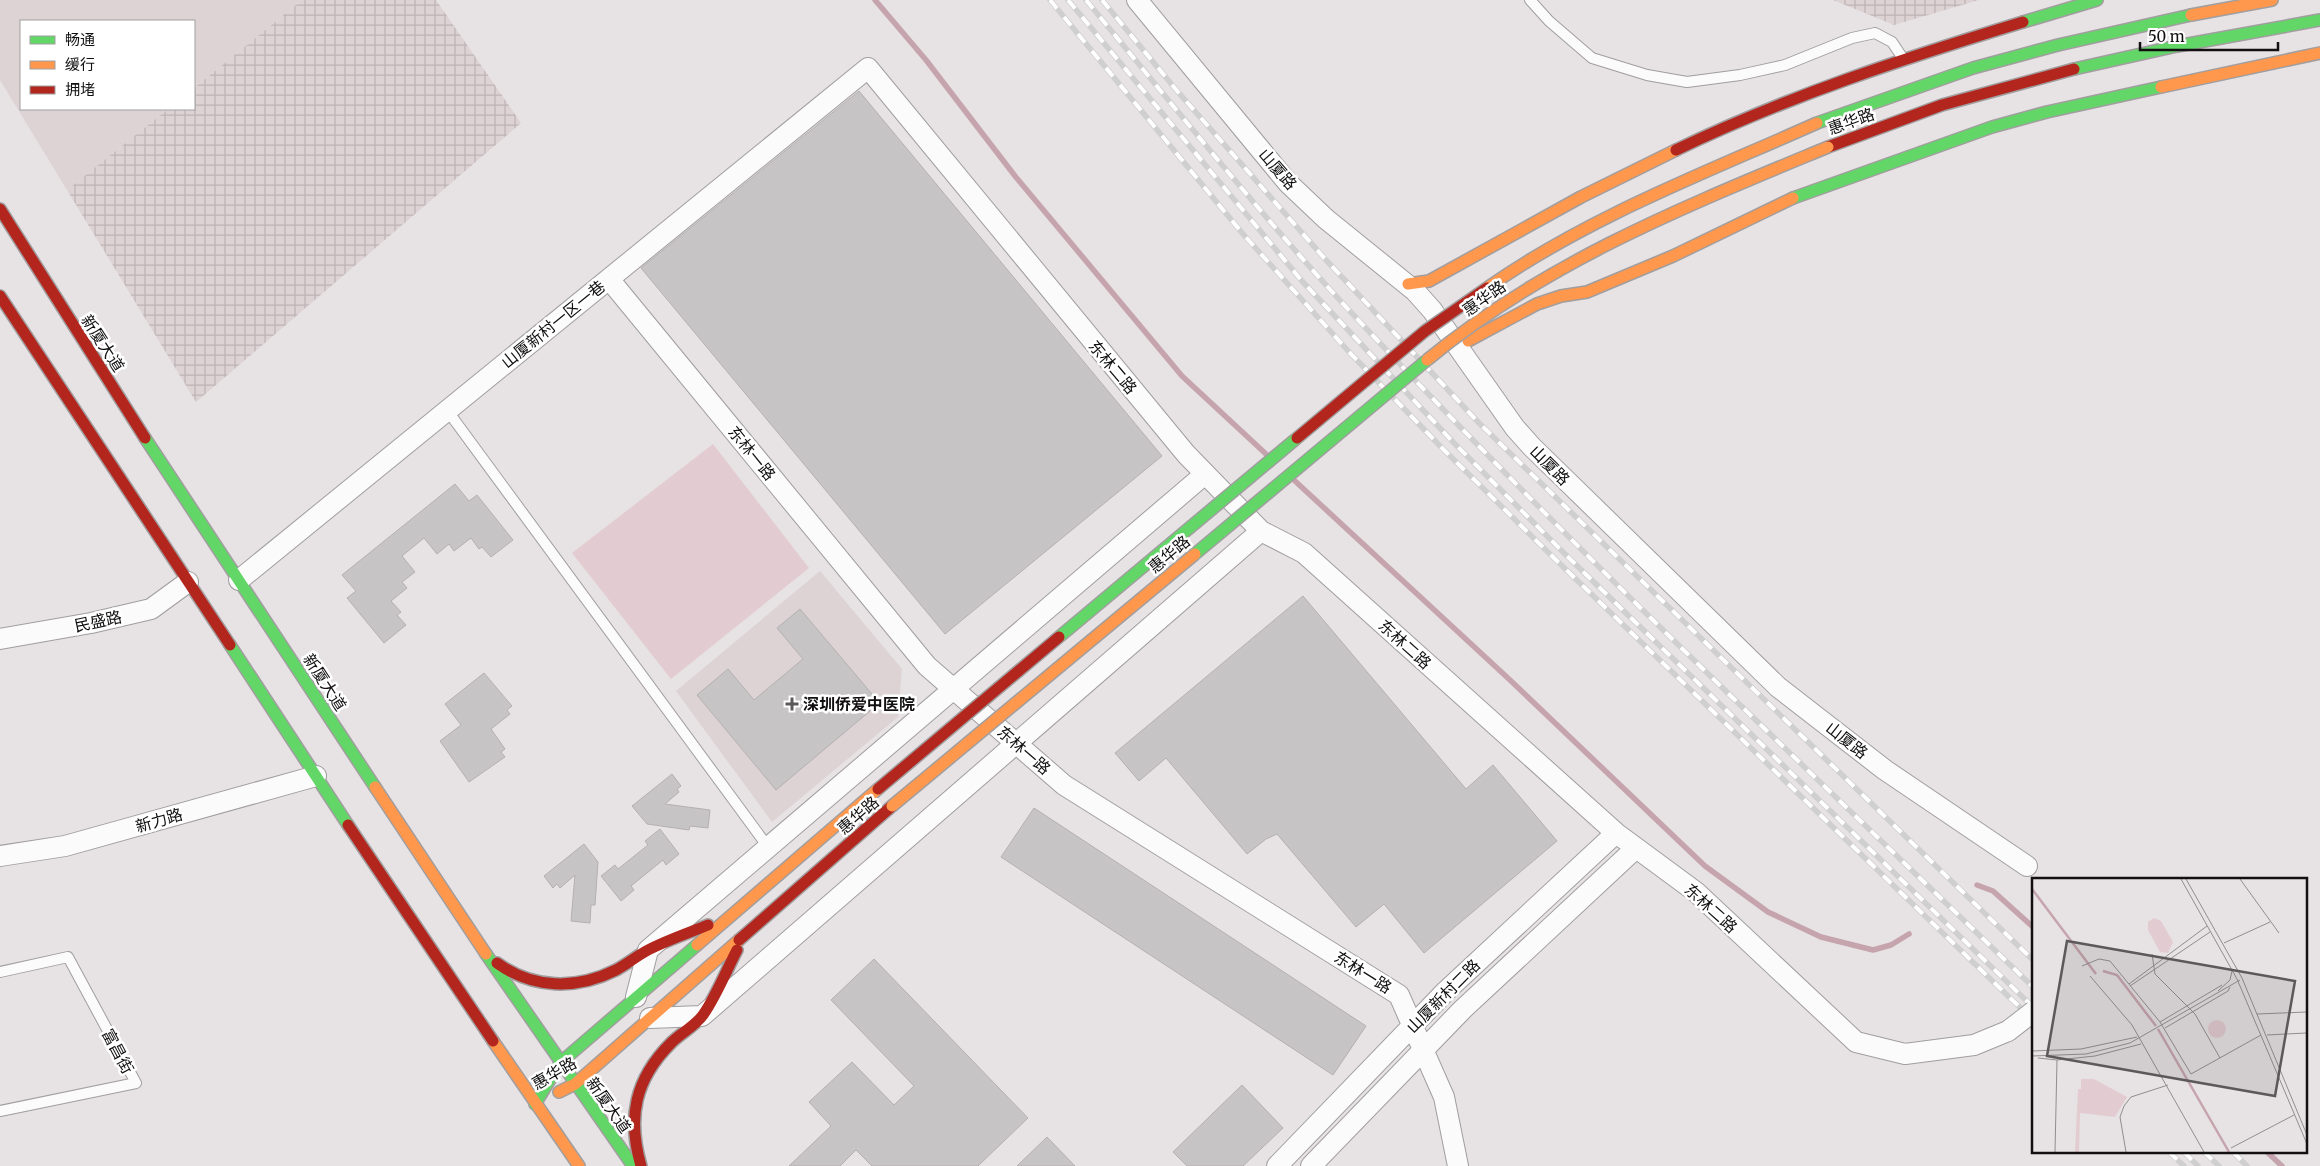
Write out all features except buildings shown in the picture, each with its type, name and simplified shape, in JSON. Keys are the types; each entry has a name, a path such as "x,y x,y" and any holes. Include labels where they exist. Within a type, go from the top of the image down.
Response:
{"main road":[{"path":"1408,284 1429,281 1603,185 1748,118 1846,78 2097,0"},
{"name":"惠华路","path":"535,1104 560,1062 878,789 1425,330 1518,266 1586,227 1818,123 1932,81 2055,46 2185,16 2272,0"},
{"name":"惠华路","path":"535,1104 575,1084 892,806 1438,351 1532,284 1597,248 1681,209 1828,147 1940,106 2060,72 2192,42 2320,20"},
{"path":"1457,345 1537,304 1562,296 1587,292 1673,256 1799,195 1992,127 2046,112 2320,53"},
{"name":"新厦大道","path":"0,209 58,305 239,580 488,955 633,1166"},
{"path":"0,296 316,776 535,1104 579,1166"},
{"path":"488,955 508,972 530,982 556,986 586,982 617,969 648,950 730,916"},
{"path":"640,1166 636,1153 633,1122 637,1094 650,1067 673,1042 702,1016 745,935"}],"street":[{"name":"山厦路","path":"1137,0 1288,182 1326,219 1408,284 1432,310 1515,428 1532,447 1778,686 1885,770 2027,866"},
{"name":"山厦新村一区一巷","path":"239,580 868,68"},
{"name":"东林二路","path":"868,68 1125,383 1205,474 1261,531 1304,553 1616,833 1696,892 1856,1042 1905,1054 1974,1045 2008,1031 2032,1013"},
{"name":"东林一路","path":"609,279 927,666 1064,785 1400,995 1444,1096 1458,1166"},
{"path":"636,997 648,950 1205,474"},
{"path":"650,1018 702,1016 1261,531"},
{"name":"民盛路","path":"0,638 91,623 151,609 188,582"},
{"name":"新力路","path":"0,856 65,846 316,776"},
{"name":"山厦新村二路","path":"1277,1166 1446,991 1616,833"},
{"name":"山厦新村二路","path":"1311,1166 1463,1009 1636,848"}],"lane":[{"path":"1530,0 1549,22 1592,58 1647,75 1687,82 1740,75 1785,65 1852,38 1875,33 1892,42 1904,60"},
{"path":"447,410 768,847"},
{"name":"富昌街","path":"0,972 68,957 136,1083 0,1111"}],"shaded area":[{"path":"0,0 302,0 195,87 195,20 20,20 20,110 167,110 67,190 0,80"},
{"path":"302,0 436,0 521,123 196,402 67,190 167,110 195,110 195,87"},
{"path":"1833,0 1979,0 1894,25"},
{"path":"713,444 809,568 671,679 572,553"},
{"name":"深圳侨爱中医院","path":"820,571 902,669 898,717 772,822 676,691"}],"waterway":[{"path":"875,0 926,60 1015,176 1182,376 1266,454"},
{"path":"1295,481 1510,680 1705,866 1768,912 1821,937 1873,950 1891,945 1909,934"},
{"path":"1977,885 1993,891 2032,926"},
{"path":"2269,1154 2282,1166"}],"railway":[{"path":"1050,0 1243,234 1350,353 1444,450 1555,559 2032,1019"},
{"path":"1068,0 1302,281 1453,442 1568,557 2032,1006"},
{"path":"1086,0 1228,173 1377,340 1619,587 2032,986"},
{"path":"1102,0 1178,92 1326,260 1479,423 2032,959"},
{"path":"2171,1154 2184,1166"},
{"path":"2186,1154 2198,1166"},
{"path":"2206,1154 2219,1166"},
{"path":"2235,1154 2247,1166"}],"traffic: fast":[{"path":"2023,22 2097,0"},
{"path":"1817,123 1973,68 2058,45 2191,15"},
{"path":"2074,69 2177,46 2320,20"},
{"path":"1793,198 1992,127 2047,112 2161,87"},
{"path":"1195,554 1427,360"},
{"path":"145,438 375,787"},
{"path":"1059,637 1297,438"},
{"path":"230,645 348,825"},
{"path":"535,1104 560,1063 697,945"},
{"path":"486,954 633,1166"}],"traffic: slow":[{"path":"2191,15 2272,0"},
{"path":"2161,87 2320,53"},
{"path":"1487,288 1565,239 1606,218 1690,178 1817,123"},
{"path":"1427,360 1473,325 1520,293 1619,238 1722,191 1828,147"},
{"path":"1408,284 1429,281 1581,197 1676,150"},
{"path":"1468,341 1537,304 1561,296 1587,292 1673,256 1793,198"},
{"path":"892,806 1195,554"},
{"path":"375,787 486,954"},
{"path":"697,945 878,789"},
{"path":"559,1092 575,1084 739,940"},
{"path":"493,1041 579,1166"}],"traffic: jam":[{"path":"1676,150 1761,112 1847,79 2023,22"},
{"path":"1828,147 1942,105 2074,69"},
{"path":"0,209 145,438"},
{"path":"1297,438 1425,331 1487,288"},
{"path":"0,296 230,645"},
{"path":"878,789 1059,637"},
{"path":"739,940 892,806"},
{"path":"348,825 493,1041"},
{"path":"497,963 511,972 540,982 555,984 586,981 616,970 655,946 708,925"},
{"path":"641,1166 637,1148 635,1115 642,1085 649,1071 671,1043 703,1015 737,950"}],"place":[{"name":"深圳侨爱中医院","path":"792,704"}]}
